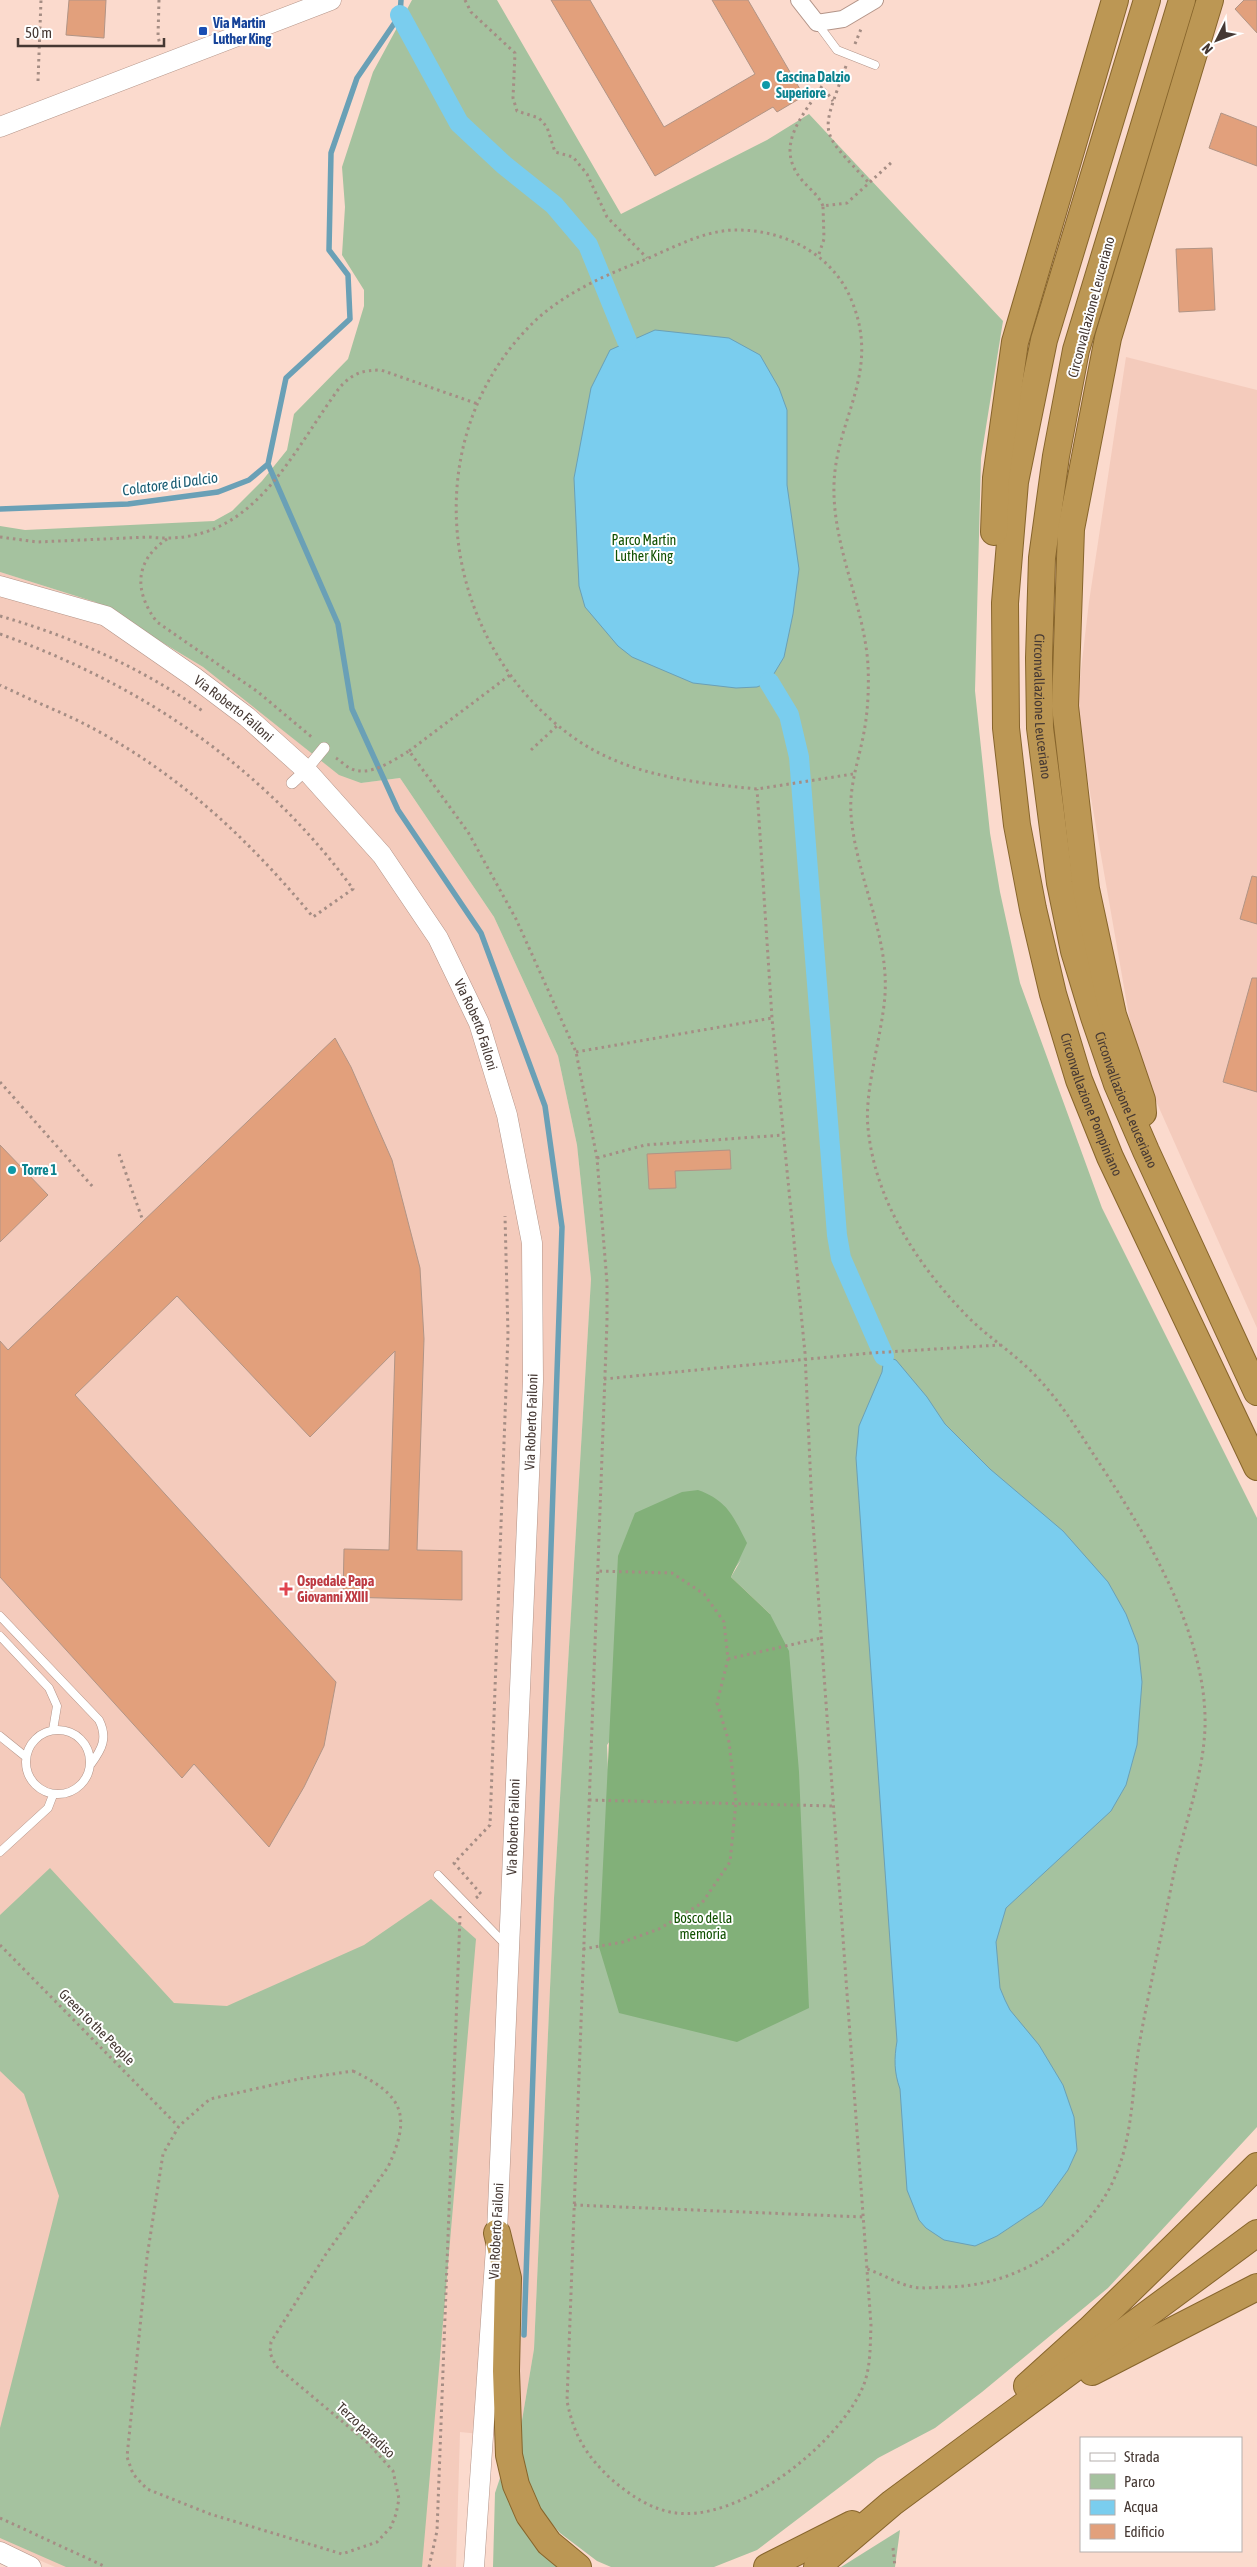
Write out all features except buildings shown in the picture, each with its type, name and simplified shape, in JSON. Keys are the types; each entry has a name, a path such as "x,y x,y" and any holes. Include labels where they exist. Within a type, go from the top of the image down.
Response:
{"highway":[{"path":"1006,728 989,672 996,478 1015,342 1115,0"},
{"path":"1006,728 1005,603 1015,482 1044,340 1146,0"},
{"name":"Circonvallazione Leuceriano","path":"1182,0 1076,350 1056,456 1042,558 1039,658 1040,728 1060,883 1074,950 1117,1084 1257,1392"},
{"path":"1146,1151 1142,1100 1113,1016 1086,889 1065,706 1071,529 1108,338 1210,0"},
{"name":"Circonvallazione Pompiniano","path":"1006,728 1017,825 1032,909 1053,994 1079,1080 1110,1157 1257,1467"},
{"path":"767,2567 899,2499 1089,2330 1257,2166"},
{"path":"497,2233 508,2278 506,2371 509,2454 516,2485 529,2515 549,2543 578,2567"},
{"path":"817,2567 851,2536 899,2499 1257,2233"},
{"path":"1023,2408 1257,2287"},
{"path":"801,2567 851,2536"}],"street":[{"path":"0,127 331,0"},
{"path":"798,0 817,24 843,19 875,0"},
{"name":"Via Roberto Failoni","path":"0,586 106,616 247,717 299,777 382,855 438,938 479,1023 507,1115 532,1243 533,1380 497,2233 474,2567"},
{"path":"299,777 324,748"},
{"name":"Via Roberto Failoni","path":"480,2498 488,2567"},
{"path":"0,2552 30,2567"}],"lane":[{"path":"817,24 837,50 875,65"},
{"path":"0,1616 99,1720 103,1729 104,1739 101,1751 91,1764 88,1775 82,1784 74,1791 53,1795 35,1786 26,1767 26,1757 35,1739 53,1730 63,1730 80,1738 86,1745 91,1764"},
{"path":"0,1636 49,1688 57,1706 53,1730"},
{"path":"0,1736 26,1757"},
{"path":"0,1852 48,1808 53,1795"},
{"path":"438,1875 508,1948"}],"path":[{"path":"38,81 41,0"},
{"path":"465,0 471,12 515,53 513,98 517,111 539,118 547,127 555,152 572,157 582,168 607,217 647,258"},
{"path":"864,22 826,123 830,138 870,184"},
{"path":"819,254 824,239 824,206 818,195 802,180 794,168 790,145 792,132 822,86 833,101"},
{"path":"824,206 847,203 893,161"},
{"path":"853,774 757,788 672,778 627,765 582,743 540,710 510,675 494,651 477,615 462,568 455,515 457,472 466,433 478,404 496,371 515,344 537,319 564,298 620,269 709,232 741,229 775,236 803,245 819,254 846,289 854,306 862,337 862,371 836,465 834,487 836,513 843,552 865,630 869,675 864,730 853,774 851,813 857,852 869,890 879,937 886,988 866,1122 881,1192 901,1231 932,1275 970,1319 1028,1368 1057,1400 1135,1516 1174,1593 1195,1652 1206,1716 1202,1763 1176,1863 1139,2045 1128,2130 1118,2176 1093,2214 1058,2248 1026,2269 973,2286 909,2287 867,2269"},
{"path":"0,537 37,542 149,536 167,539 182,538 214,530 231,521 264,494 350,376 365,370 381,370 478,404"},
{"path":"167,539 147,555 142,570 140,585 148,610 152,616 157,622 258,692 352,769 366,772 410,751 510,675"},
{"path":"0,616 43,628 98,650 150,677 208,714"},
{"path":"0,634 71,661 160,708 243,770 333,862 353,890 313,917 246,840 170,776 88,725 55,708 0,685"},
{"path":"531,750 559,724"},
{"path":"410,751 468,832 511,910 576,1052 597,1158 608,1282 567,2402 571,2424 584,2450 621,2487 644,2504 672,2512 703,2512 737,2502 783,2475 820,2445 852,2409 863,2387 870,2361 871,2325 821,1638 805,1360 772,1018 757,788"},
{"path":"576,1052 772,1018"},
{"path":"0,1082 93,1187"},
{"path":"597,1158 645,1146 783,1136"},
{"path":"119,1154 144,1221"},
{"path":"429,2567 437,2531 460,1916 481,1894 454,1863 490,1825 508,1334 505,1210"},
{"path":"604,1379 872,1353 1001,1345"},
{"path":"583,1949 623,1942 660,1929 702,1903 730,1862 736,1802 729,1742 717,1703 728,1659 724,1622 704,1594 672,1574 597,1571"},
{"path":"728,1659 821,1638"},
{"path":"589,1800 736,1802 833,1806"},
{"name":"Green to the People","path":"0,1944 179,2126"},
{"name":"Terzo paradiso","path":"353,2071 380,2084 394,2102 401,2118 398,2144 388,2167 287,2315 271,2342 270,2352 276,2366 368,2443 393,2472 399,2499 396,2514 391,2527 377,2542 342,2554 325,2550 210,2514 147,2489 133,2474 128,2457 147,2257 163,2154 179,2126 210,2099 299,2079 353,2071"},
{"path":"574,2205 863,2217"},
{"path":"0,2518 106,2567"},
{"path":"893,2548 896,2567"}],"shaded area":[{"path":"1126,357 1257,390 1257,1328 1136,1056 1076,712 1089,602"},
{"name":"Ospedale Papa Giovanni XXIII","path":"0,572 95,602 203,667 361,783 400,778 494,917 558,1056 577,1145 591,1279 554,1898 534,2349 519,2438 460,2432 456,2567 55,2567 0,2543"}],"green space":[{"name":"Parco Martin Luther King","path":"412,0 497,0 621,214 767,140 809,114 1003,321 981,458 975,691 990,833 1000,892 1020,983 1102,1208 1257,1518 1257,2127 1108,2288 982,2392 935,2428 878,2458 757,2550 714,2567 611,2567 597,2561 560,2533 539,2509 525,2475 519,2438 534,2349 554,1898 591,1279 577,1145 558,1056 494,917 400,778 361,783 339,775 203,667 95,602 0,572 0,526 25,530 214,521 232,511 262,481 287,450 294,414 348,359 364,306 364,290 342,255 345,207 342,167 373,72","holes":["741,1560 731,1577 770,1614 608,1770 607,1745"]},
{"name":"Bosco della memoria","path":"698,1490 723,1504 738,1525 747,1543 731,1577 770,1614 789,1651 799,1772 809,2008 737,2042 619,2013 599,1947 618,1556 635,1513 682,1492"},
{"path":"50,1868 174,2003 227,2006 364,1945 431,1899 476,1939 422,2567 66,2567 0,2538 0,2428 59,2196 24,2094 0,2071 0,1915"},
{"path":"500,2478 511,2505 524,2527 562,2567 493,2567 495,2493"},
{"path":"900,2530 895,2567 841,2567"}],"water":[{"path":"655,330 729,338 760,355 779,388 787,410 787,485 799,569 793,614 784,657 769,682 757,687 736,688 693,683 632,657 618,646 585,607 579,586 574,478 591,388 610,350"},
{"path":"884,1356 896,1360 927,1397 945,1424 990,1469 1063,1531 1108,1582 1126,1614 1138,1645 1142,1682 1137,1745 1126,1785 1111,1811 1006,1908 996,1942 1000,1988 1010,2010 1039,2045 1063,2085 1074,2117 1077,2150 1068,2170 1042,2206 997,2236 975,2246 944,2240 926,2228 919,2220 907,2190 900,2089 895,2065 897,2041 856,1458 859,1426 882,1372"}],"waterway":[{"name":"Colatore di Dalcio","path":"0,509 128,504 218,492 249,480 268,464 286,378 350,319 348,275 329,250 331,153 357,78 400,15 401,0"},
{"path":"400,15 459,123 504,165 554,205 588,245 627,341"},
{"path":"268,464 338,624 352,709 398,810 481,933 545,1106 562,1227 524,2335"},
{"path":"769,682 789,715 799,757 837,1235 841,1258 884,1356"}],"place":[{"name":"Via Martin Luther King","path":"203,31"},
{"name":"Cascina Dalzio Superiore","path":"766,85"},
{"name":"Torre 1","path":"12,1170"},
{"name":"Ospedale Papa Giovanni XXIII","path":"286,1589"}]}
